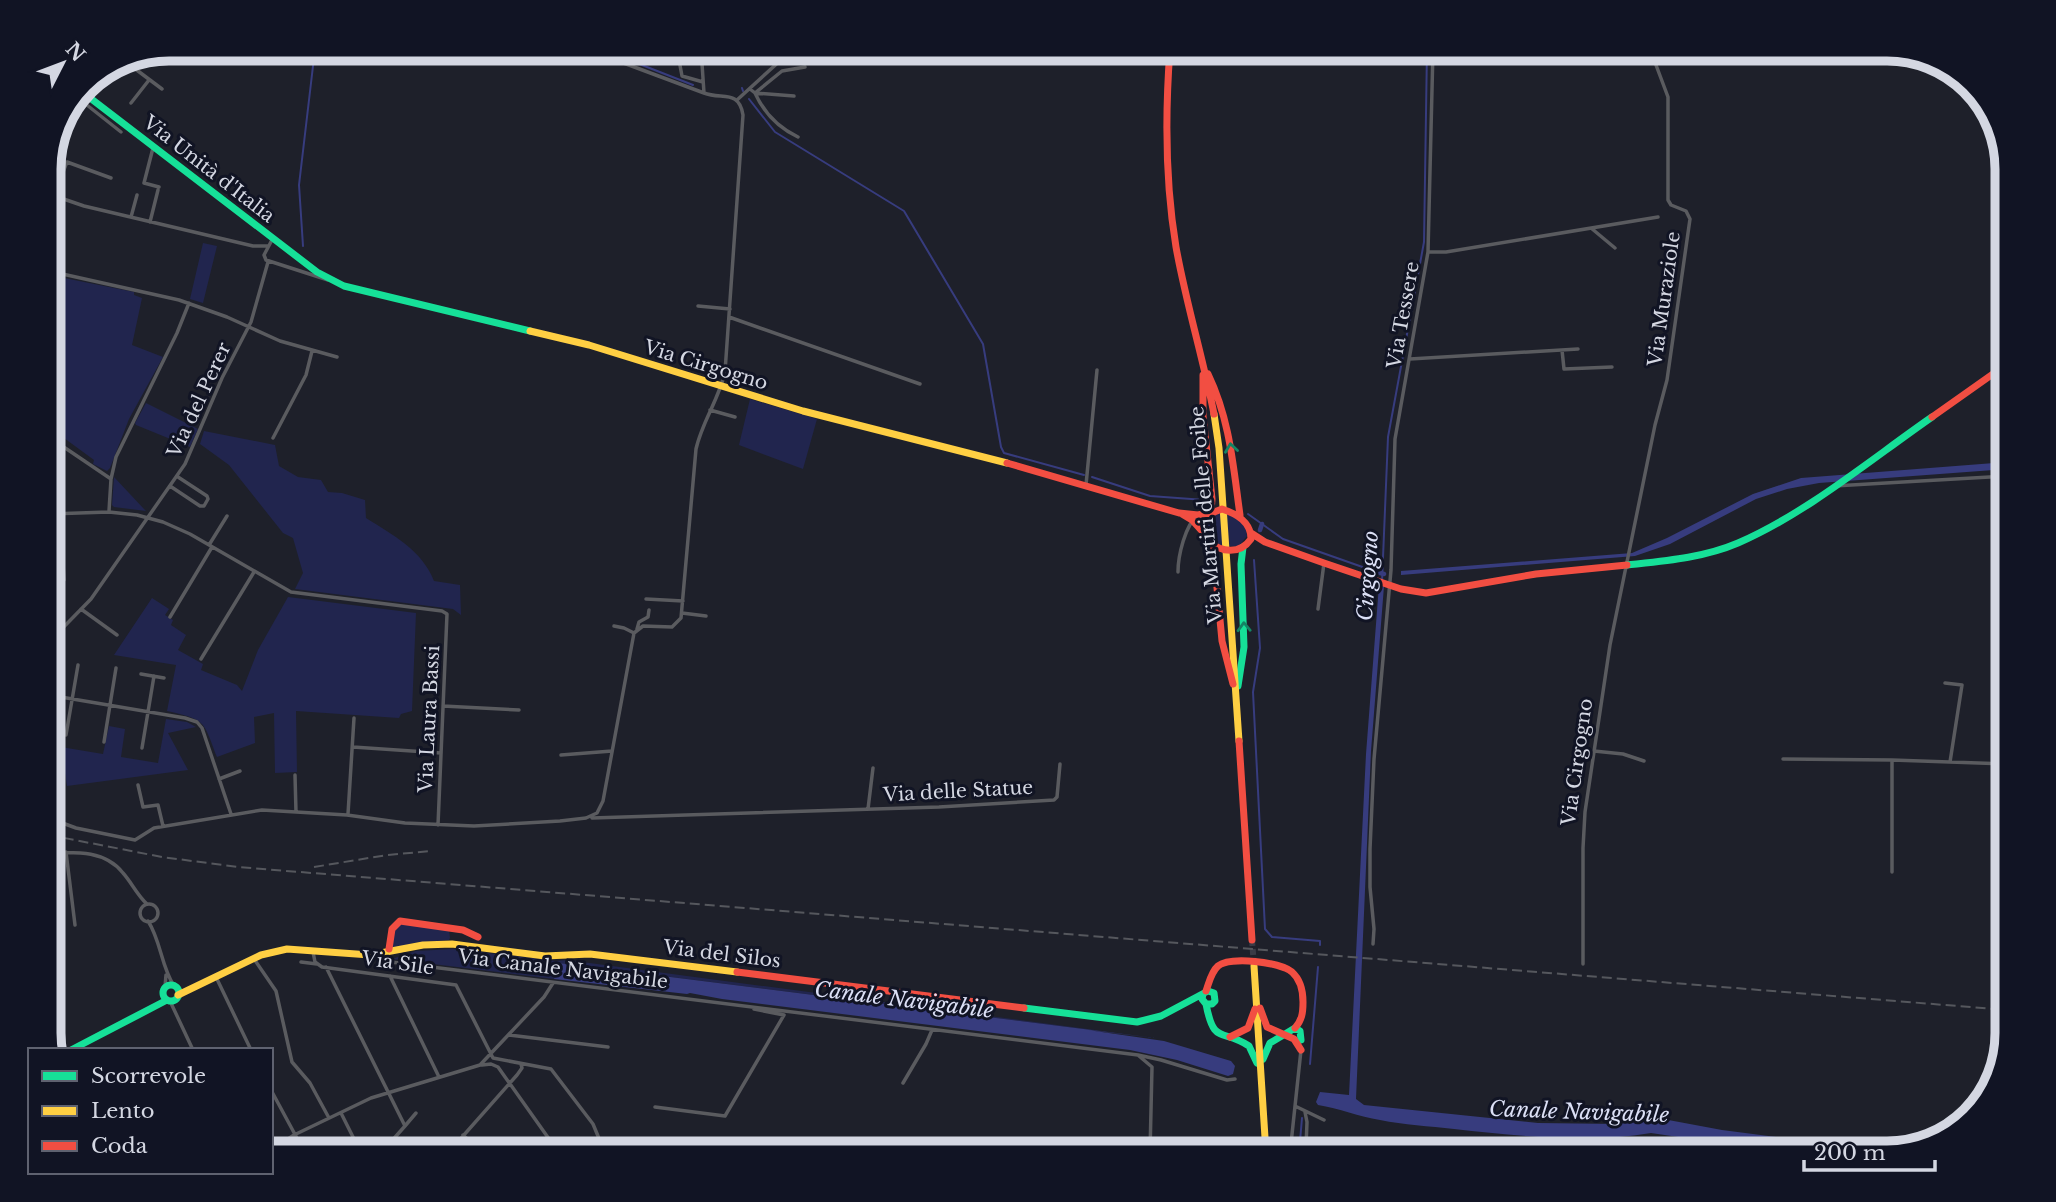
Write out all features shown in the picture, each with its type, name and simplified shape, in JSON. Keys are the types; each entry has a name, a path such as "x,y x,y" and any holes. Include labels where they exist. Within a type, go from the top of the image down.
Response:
{"main road":[{"name":"Via Martiri delle Foibe","path":"1169,61 1166,120 1169,191 1182,275 1217,429 1252,940"},
{"name":"Via Unità d'Italia","path":"92,98 317,272"},
{"name":"Via Cirgogno","path":"317,272 333,281 370,292 580,342 803,411 953,448 1195,518 1211,512"},
{"path":"1203,363 1203,405 1211,489 1211,512 1203,523 1203,534"},
{"path":"1203,363 1226,418 1240,515"},
{"path":"1211,512 1222,509 1240,515 1248,524 1251,533 1265,542 1408,590 1434,592 1536,574 1684,559 1736,544 1775,525 1995,371"},
{"path":"1195,518 1203,534 1213,544 1229,550 1265,542"},
{"path":"1236,694 1244,647 1241,564 1251,533"},
{"path":"1213,544 1222,641 1236,694"},
{"path":"388,951 391,928 400,921 454,928 478,937"},
{"path":"452,944 454,928"},
{"name":"Via del Silos","path":"170,993 192,988 254,959 287,949 377,954 424,945 452,944 545,956 590,954 1138,1022 1158,1018 1191,1000 1208,998"},
{"path":"1235,961 1270,963 1287,968 1301,983 1303,1013 1300,1024 1267,1046 1263,1058 1262,1082 1251,1048 1211,1027 1208,998 1211,977 1220,965 1235,961"},
{"path":"1254,966 1265,1141"},
{"path":"75,1048 139,1015 170,993"},
{"path":"1256,996 1267,1027 1294,1039 1301,1050"},
{"path":"1228,1037 1244,1032 1251,1026 1256,996"},
{"path":"1296,1028 1300,1031 1301,1040"}],"street":[{"path":"614,626 635,631 643,626 673,627 679,623 682,613 699,435 725,372 743,115 741,104 737,100 704,93 618,61"},
{"path":"679,61 682,76 704,82"},
{"path":"702,61 704,93"},
{"path":"737,100 780,61"},
{"name":"Via Tessere","path":"1373,944 1370,887 1373,785 1390,585 1395,439 1429,252 1433,61"},
{"name":"Via Muraziole","path":"1628,563 1655,425 1667,380 1690,219 1686,211 1671,205 1668,200 1667,94 1655,61"},
{"path":"755,93 782,71 805,67"},
{"path":"133,68 162,89"},
{"path":"131,103 149,80"},
{"path":"750,89 777,124 798,137"},
{"path":"755,93 794,96"},
{"name":"Via Unità d'Italia","path":"84,103 121,132"},
{"name":"Via Unità d'Italia","path":"150,222 158,188 144,183 153,145"},
{"path":"61,174 67,162 111,178"},
{"path":"131,217 137,195"},
{"path":"61,198 253,247 268,246"},
{"path":"1429,252 1446,252 1658,217"},
{"path":"1591,228 1615,248"},
{"path":"264,254 273,238"},
{"path":"253,247 264,254 267,261 333,281"},
{"name":"Via del Perer","path":"61,630 81,609 190,456 222,378 249,328 267,261"},
{"path":"61,273 189,303 286,344 337,357"},
{"path":"109,512 111,479 122,441 168,352 189,303"},
{"path":"698,306 730,309"},
{"path":"729,317 920,384"},
{"path":"1410,359 1578,349"},
{"path":"1562,350 1564,369 1612,367"},
{"path":"273,438 306,375 312,351"},
{"path":"1086,485 1097,370"},
{"path":"710,410 735,417"},
{"path":"61,446 111,479"},
{"path":"170,486 204,506 207,496 177,476"},
{"path":"1835,484 1995,477"},
{"path":"61,513 109,512 147,518 174,527 254,572 201,659"},
{"path":"170,617 227,516"},
{"path":"1178,572 1195,518"},
{"path":"61,530 64,580"},
{"path":"1318,609 1324,563"},
{"name":"Via Cirgogno","path":"1583,964 1583,831 1610,645 1628,563"},
{"name":"Via Laura Bassi","path":"254,572 291,592 442,611 447,614 438,825"},
{"path":"646,599 683,601"},
{"path":"81,609 117,635"},
{"path":"586,818 597,813 601,807 635,631 639,622 648,617 649,610"},
{"path":"682,613 706,616"},
{"path":"66,735 78,665"},
{"path":"104,742 116,668"},
{"path":"141,674 164,678"},
{"path":"142,747 154,676"},
{"path":"1945,683 1962,685 1950,762"},
{"path":"61,697 190,719 199,724 231,814"},
{"path":"443,706 519,710"},
{"path":"348,814 354,718"},
{"path":"352,747 441,752"},
{"path":"561,755 612,751"},
{"path":"1594,751 1623,754 1644,761"},
{"path":"1783,759 1995,764"},
{"path":"1892,760 1892,872"},
{"name":"Via delle Statue","path":"61,822 76,828 135,839 153,828 262,810 348,814 438,825 487,826 586,818 713,816 1054,800 1057,797 1060,765"},
{"name":"Via delle Statue","path":"868,809 873,768"},
{"path":"219,779 240,771"},
{"path":"295,775 296,812"},
{"path":"138,785 144,807 158,805 163,826"},
{"path":"61,852 96,855 108,860 124,874 138,896 156,909 155,933 170,993 191,1048"},
{"path":"66,852 75,925"},
{"path":"138,896 141,917 148,921 155,933"},
{"path":"141,909 147,904"},
{"path":"148,921 154,919"},
{"path":"313,950 317,964"},
{"name":"Via Canale Navigabile","path":"377,954 379,959 391,962 1138,1055 1227,1080 1235,1079"},
{"path":"254,959 276,991 292,1062 310,1083 329,1119"},
{"name":"Via Sile","path":"301,962 456,985 491,1054"},
{"path":"326,967 405,1126"},
{"path":"166,973 170,993"},
{"path":"390,976 439,1077"},
{"path":"216,977 250,1048"},
{"path":"480,1065 550,991 553,982"},
{"name":"Via Canale Navigabile","path":"749,1007 784,1015 797,1013"},
{"path":"1291,1141 1303,1013"},
{"path":"654,1107 725,1116 784,1015"},
{"path":"1296,1028 1301,1050"},
{"path":"903,1083 932,1030"},
{"path":"508,1035 607,1048"},
{"path":"491,1054 494,1059 553,1070 593,1124 600,1141"},
{"path":"1138,1055 1152,1067"},
{"path":"1150,1141 1152,1067 1160,1059"},
{"path":"499,1068 503,1061 506,1061"},
{"path":"459,1141 520,1071 521,1063"},
{"path":"286,1141 388,1092 480,1065 492,1064 499,1068 550,1141"},
{"path":"273,1094 298,1141"},
{"path":"1295,1106 1324,1120"},
{"path":"1305,1112 1306,1141"},
{"path":"341,1113 355,1141"},
{"path":"392,1141 416,1113"},
{"path":"464,1135 470,1141"}],"shaded area":[{"path":"203,243 217,246 203,303 190,299"},
{"path":"61,277 134,292 134,295 142,298 132,345 163,357 129,419 110,468 107,471 93,464 94,460 61,436"},
{"path":"750,399 817,419 803,469 739,445"},
{"path":"146,403 198,429 190,447 136,425"},
{"path":"204,431 275,445 279,466 298,477 321,480 328,492 365,500 366,518 414,552 429,570 434,581 460,585 461,615 453,609 295,589 303,573 293,538 283,533 229,465 200,444"},
{"path":"1995,463 1995,470 1819,483 1787,489 1756,499 1670,544 1635,556 1401,575 1401,571 1632,553 1753,494 1801,478"},
{"path":"114,477 146,511 112,505"},
{"path":"1219,512 1245,522 1247,536 1238,547 1220,545 1207,535 1207,520"},
{"path":"1379,585 1384,586 1371,751 1356,1099 1364,1105 1538,1123 1617,1124 1647,1118 1663,1119 1806,1141 1705,1141 1651,1133 1603,1138 1528,1136 1398,1123 1318,1105 1316,1102 1320,1092 1349,1095 1366,754"},
{"path":"288,597 416,613 412,711 401,714 399,718 296,711 297,772 275,773 274,713 254,717 255,743 217,757 209,735 201,723 167,711 176,665 114,655 152,598 169,609 165,615 173,620 171,625 186,635 178,650 203,664 201,670 237,685 242,691 258,650"},
{"path":"166,719 187,722 196,727 168,733 188,770 67,786 61,747 103,754 109,726 125,729 121,757 158,763"},
{"path":"400,924 449,930 450,938 392,949 395,928"},
{"path":"453,949 567,960 1155,1038 560,963 554,979 392,959 416,951"},
{"path":"559,963 1155,1038 1088,1030 1164,1041 1231,1061 1235,1066 1233,1074 1228,1076 1177,1060 1130,1050 690,993 554,979"}],"waterway":[{"path":"303,246 299,185 314,61"},
{"path":"632,61 693,85"},
{"name":"Cirgogno","path":"1382,582 1388,437 1424,242 1427,61"},
{"path":"749,99 775,132 904,211 983,344 1004,453 1084,475"},
{"path":"1092,477 1150,496 1205,500"},
{"path":"1248,514 1283,539 1371,570"},
{"path":"1260,530 1262,524"},
{"path":"1254,560 1260,648 1253,692 1265,929 1272,937 1320,941 1320,945"},
{"name":"Cirgogno","path":"1380,573 1384,574"},
{"path":"1310,1064 1318,967"},
{"path":"1300,1141 1302,1118"}],"tunnel":[{"path":"1252,940 1254,966"}],"railway":[{"path":"61,837 162,857 238,867 1995,1009"},
{"path":"314,867 432,851"}],"traffic: fast":[{"path":"90,98 317,272 344,286 530,331"},
{"path":"1627,565 1711,552 1764,531 1838,485 1932,417"},
{"path":"1238,686 1244,647 1241,564 1243,547"},
{"path":"171,985 177,987 179,993 177,999 171,1001 165,999 163,993 165,987 171,985"},
{"path":"1024,1008 1137,1022 1161,1016 1208,991 1214,993 1215,1001 1206,1004 1202,999 1203,994"},
{"path":"75,1048 167,1000"},
{"path":"1206,1004 1216,1031 1249,1046 1257,1063"},
{"path":"1263,1059 1270,1043 1295,1028 1300,1031 1301,1040"}],"traffic: slow":[{"path":"530,331 589,345 803,411 1007,463"},
{"path":"1214,414 1219,448 1239,741"},
{"path":"178,995 261,955 287,949 370,955 423,945 452,944 545,956 590,954 737,972"},
{"path":"1254,966 1265,1141"}],"traffic: jam":[{"path":"1169,61 1167,148 1172,222 1214,414"},
{"path":"1932,417 1995,372"},
{"path":"1208,374 1226,426 1240,515"},
{"path":"1203,375 1203,416 1211,512"},
{"path":"1007,463 1179,513 1198,515 1211,512"},
{"path":"1222,509 1238,516 1249,528 1251,539 1241,548 1219,548 1204,534 1203,525 1209,516 1222,509"},
{"path":"1182,514 1201,530"},
{"path":"1251,533 1265,542 1324,563 1401,589 1426,593 1536,574 1627,565"},
{"path":"1213,545 1222,641 1233,684"},
{"path":"1239,741 1252,940"},
{"path":"389,949 392,929 400,921 463,930 478,937"},
{"path":"1206,991 1214,971 1224,963 1244,961 1286,968 1298,979 1303,994 1302,1016 1295,1028"},
{"path":"737,972 1024,1008"},
{"path":"1260,1008 1267,1027 1294,1039 1301,1050"},
{"path":"1230,1037 1248,1028 1255,1009"}],"water label":[{"name":"Canale Navigabile","path":"904,1000"},
{"name":"Canale Navigabile","path":"1579,1112"}]}
